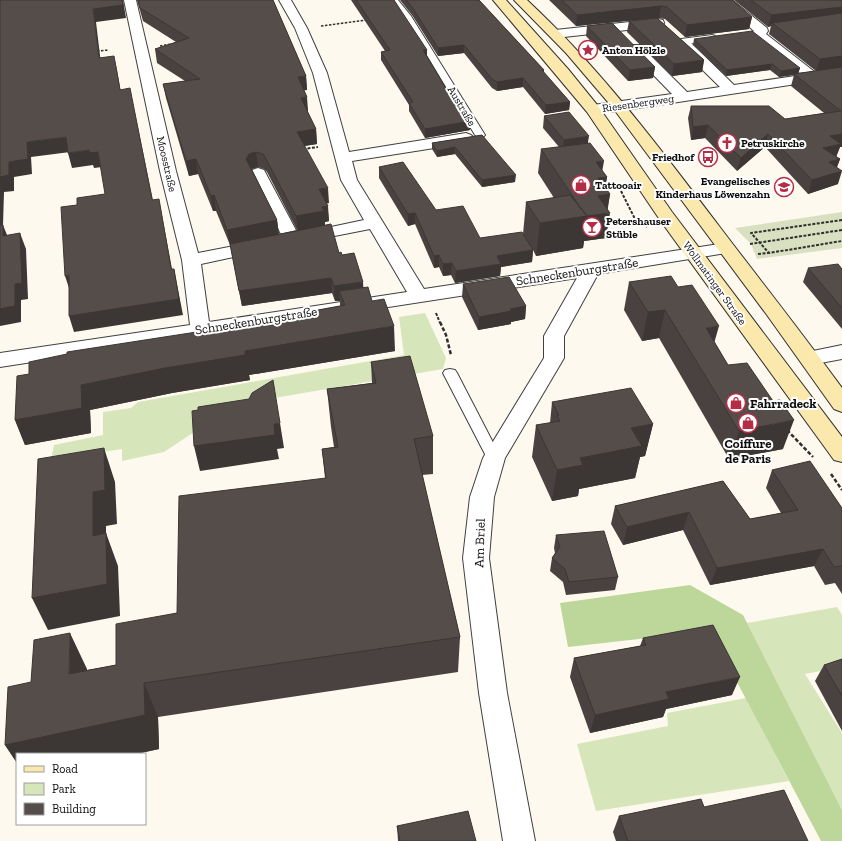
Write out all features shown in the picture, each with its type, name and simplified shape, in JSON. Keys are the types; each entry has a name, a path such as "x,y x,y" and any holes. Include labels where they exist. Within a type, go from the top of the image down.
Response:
{"main road":[{"name":"Wollmatinger Straße","path":"499,0 531,34 593,109 693,253 842,454"},
{"path":"520,0 555,34 619,106 810,358 842,404"}],"street":[{"name":"Moosstraße","path":"130,0 142,48 168,171 191,260 200,329"},
{"path":"285,0 301,28 320,74 349,180 375,223 423,295"},
{"path":"725,0 765,31"},
{"path":"555,34 659,23 731,90"},
{"name":"Riesenbergweg","path":"614,28 683,97"},
{"path":"765,31 757,34 813,77"},
{"name":"Riesenbergweg","path":"593,109 842,73"},
{"name":"Austraße","path":"343,158 480,135"},
{"path":"258,173 292,240"},
{"path":"191,260 375,223"},
{"name":"Schneckenburgstraße","path":"0,360 726,248"},
{"name":"Am Briel","path":"519,841 492,693 476,558 482,497 494,458 554,358 554,336 591,270"},
{"path":"810,358 842,352"}],"lane":[{"name":"Austraße","path":"394,0 407,16 480,135"},
{"path":"747,33 765,31"},
{"path":"681,42 718,37"},
{"path":"450,373 494,458"}],"path":[{"path":"92,52 109,50"},
{"path":"842,220 751,234 769,252 842,240"},
{"path":"726,248 842,230"},
{"path":"423,295 446,335 453,363 450,373"}],"green space":[{"path":"842,212 842,248 757,259 751,244 735,228"},
{"path":"425,313 446,358 443,369 217,408 217,417 164,452 122,461 122,449 51,460 54,445 103,435 103,412 131,408 138,402 404,355 399,317"},
{"path":"690,585 743,615 842,810 842,841 821,841 710,631 568,647 560,603"},
{"path":"837,607 842,615 842,667 805,674 842,733 842,810 747,623"},
{"path":"746,698 789,781 596,811 577,744 668,726 667,713"}],"building":[{"path":"0,0 122,0 123,5 93,9 99,58 114,56 120,90 130,88 152,200 159,199 171,269 174,269 179,299 69,316 69,275 65,276 61,207 77,205 77,198 105,194 98,152 89,153 89,150 68,153 66,137 27,142 28,159 9,162 9,175 0,177"},
{"path":"138,0 273,0 306,76 298,77 307,97 301,98 316,129 297,132 328,188 319,189 328,206 322,207 324,211 296,216 265,157 263,154 256,152 249,154 246,159 277,220 227,230 214,195 211,196 196,159 186,161 163,84 200,79 155,49 189,38 140,8"},
{"path":"356,0 394,0 427,50 423,50 453,100 455,99 471,121 425,129 409,103 413,102 381,52 390,50"},
{"path":"406,0 479,0 544,70 542,70 570,102 546,105 523,78 497,82 492,79 464,45 438,48"},
{"path":"562,0 732,0 752,17 687,25 667,7 661,6 577,15"},
{"path":"751,0 842,0 842,7 771,15"},
{"path":"842,13 842,56 820,59 772,23"},
{"path":"657,18 704,60 674,64 629,21"},
{"path":"612,23 655,67 630,70 587,26"},
{"path":"752,31 800,68 781,71 772,64 727,70 694,39"},
{"path":"842,67 842,134 830,136 841,144 823,148 840,159 829,162 842,171 812,180 768,134 741,158 708,125 693,127 691,106 769,106 785,119 841,111 794,74"},
{"path":"569,112 589,136 564,140 544,116"},
{"path":"482,135 516,175 482,180 455,147 437,151 432,143"},
{"path":"590,143 604,161 596,162 607,177 598,178 610,194 598,196 610,213 587,216 541,149"},
{"path":"403,162 436,210 463,206 480,238 522,232 533,250 497,256 501,264 456,271 452,263 443,264 439,255 434,256 415,213 408,214 379,167"},
{"path":"570,195 587,216 540,223 526,202"},
{"path":"331,224 339,253 341,252 342,255 354,253 363,282 334,286 331,278 239,291 230,244"},
{"path":"0,225 3,225 3,236 20,233 22,283 15,284 15,306 0,309"},
{"path":"838,264 842,269 842,308 808,268"},
{"path":"671,276 678,287 692,285 719,326 706,328 728,365 747,363 773,401 780,400 794,420 739,431 665,310 648,312 629,282"},
{"path":"509,277 526,306 510,309 512,311 479,317 463,284"},
{"path":"368,287 372,301 384,299 394,326 245,351 245,355 165,368 81,385 82,408 15,420 17,376 29,374 29,362 67,354 67,352 216,329 345,305 339,291"},
{"path":"410,356 433,436 414,439 460,637 144,683 145,715 5,745 8,687 31,682 34,640 70,633 69,674 116,665 116,624 177,613 179,496 326,478 322,449 338,447 327,389 376,383 371,362"},
{"path":"273,380 280,423 274,424 275,435 194,446 192,411 198,410 198,407 249,399 252,393"},
{"path":"631,388 653,424 631,428 642,446 580,458 583,465 557,470 536,425 560,421 557,416 559,415 552,402"},
{"path":"104,448 105,490 93,492 93,536 106,533 107,584 32,598 38,459"},
{"path":"810,461 842,508 842,566 834,567 823,549 717,568 689,512 627,527 615,506 723,481 750,519 798,510 772,470"},
{"path":"604,531 618,577 569,582 565,569 552,558 560,547 556,535"},
{"path":"713,625 740,677 666,692 669,699 595,715 574,658 646,645 643,638"},
{"path":"842,659 842,696 824,665"},
{"path":"784,790 808,841 628,841 619,816 701,799 704,807"},
{"path":"468,811 476,841 400,841 397,826"}],"place":[{"name":"Anton Hölzle","path":"588,50"},
{"name":"Petruskirche","path":"727,143"},
{"name":"Friedhof","path":"708,157"},
{"name":"Tattooair","path":"581,185"},
{"name":"Evangelisches Kinderhaus Löwenzahn","path":"784,187"},
{"name":"Petershauser Stüble","path":"592,227"},
{"name":"Fahrradeck","path":"736,403"},
{"name":"Coiffure de Paris","path":"748,423"}]}
